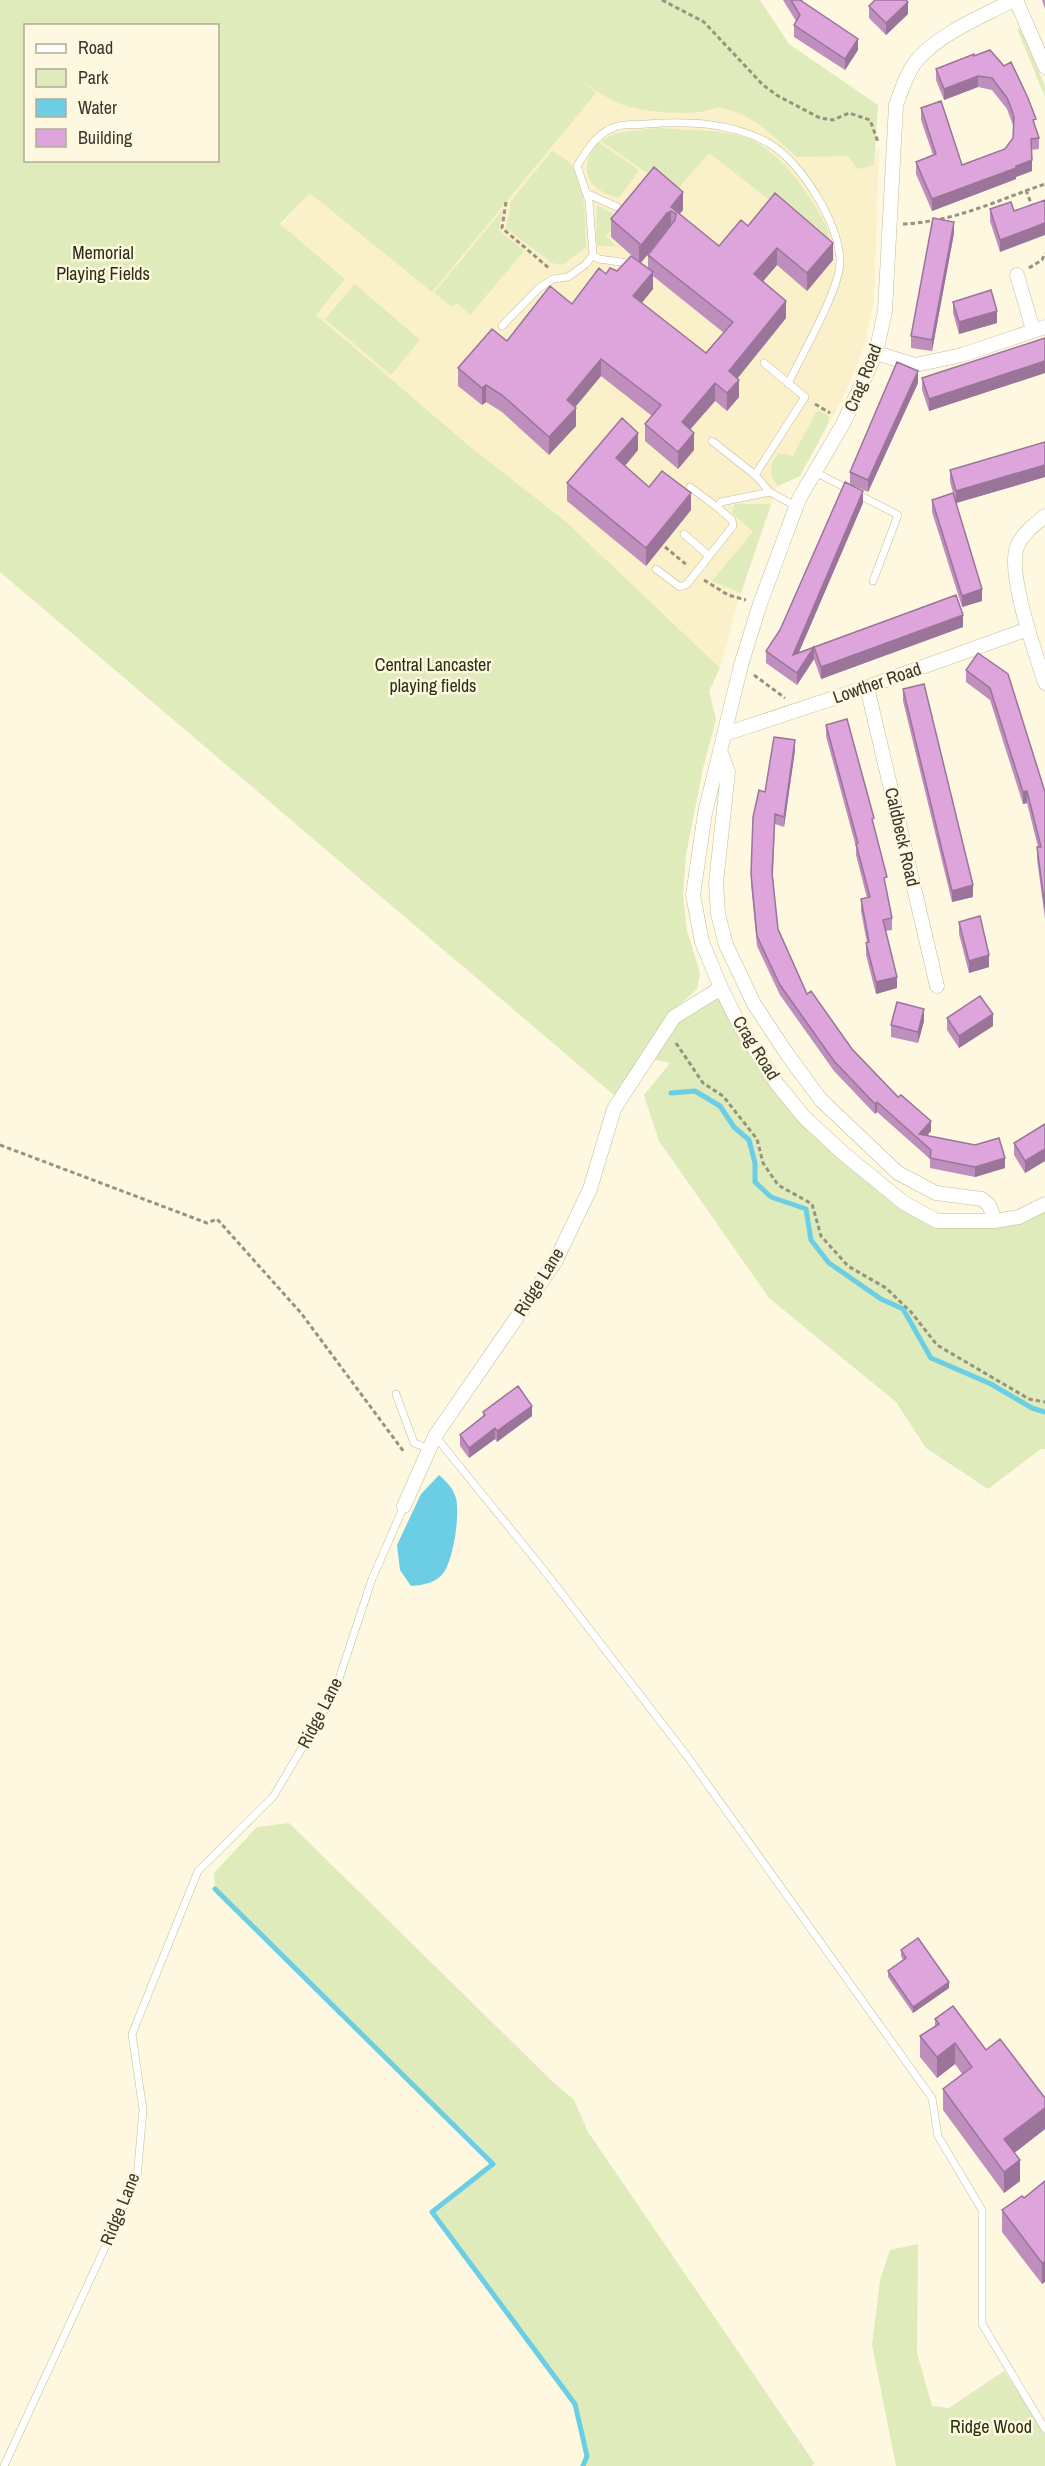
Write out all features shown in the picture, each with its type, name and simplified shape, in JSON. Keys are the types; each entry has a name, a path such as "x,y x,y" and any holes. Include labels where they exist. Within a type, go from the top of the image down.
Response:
{"street":[{"name":"Crag Road","path":"1014,0 946,37 918,59 905,81 896,105 885,311 876,353 844,422 795,506 760,604 741,665 705,813 693,895 702,942 740,1026 777,1084 805,1118 871,1179 904,1203 937,1221 995,1221 1019,1217 1045,1204"},
{"path":"1014,0 1045,67"},
{"path":"876,353 915,365 962,355 1039,328 1017,275"},
{"path":"1045,516 1030,528 1017,547 1015,569 1028,629 1045,683"},
{"name":"Lowther Road","path":"725,734 867,687 1028,629"},
{"name":"Caldbeck Road","path":"867,687 937,986"},
{"name":"Crag Road","path":"721,753 728,772 716,884 718,914 726,945 754,1004 821,1100 898,1173 936,1193 982,1199 989,1205 995,1221"},
{"name":"Ridge Lane","path":"404,1506 433,1442 555,1262 590,1189 614,1109 674,1017 721,988"}],"lane":[{"path":"502,326 539,288 553,279 568,277 586,264 593,255 589,201 577,166 591,143 617,126 667,123 722,126 747,133 772,145 792,162 828,216 838,242 840,264 836,284 788,384"},
{"path":"586,194 617,207"},
{"path":"593,255 599,260 627,263 640,273"},
{"path":"755,475 805,397 764,363"},
{"path":"712,441 755,475 770,492 795,506"},
{"path":"814,472 898,514 873,581"},
{"path":"656,568 680,587 687,584 733,526 732,520 690,487"},
{"path":"717,507 721,502 770,492"},
{"path":"684,534 709,556"},
{"path":"396,1394 414,1443 433,1442 543,1569 687,1756 932,2098 938,2136 982,2210 982,2324 1045,2429"},
{"name":"Ridge Lane","path":"4,2466 137,2178 143,2110 132,2034 198,1871 273,1797 334,1694 372,1579 404,1506"}],"path":[{"path":"662,0 704,22 763,85 778,96 820,118 833,120 849,113 870,120 878,142 892,156"},
{"path":"890,225 935,221 963,215 1045,184"},
{"path":"1026,190 1034,210"},
{"path":"506,202 502,228 561,278"},
{"path":"1017,275 1042,260 1045,253"},
{"path":"805,397 844,422"},
{"path":"665,547 712,586 728,595 760,604"},
{"path":"741,665 801,709"},
{"path":"666,1029 703,1083 723,1096 757,1139 763,1163 778,1185 812,1204 821,1236 848,1266 886,1288 911,1312 937,1345 1029,1399 1045,1402"},
{"path":"0,1145 207,1223 217,1219 301,1312 401,1450 423,1463"}],"shaded area":[{"path":"472,0 604,0 697,69 879,150 874,302 864,347 847,390 800,476 778,486 739,598 720,668 709,691 716,720 703,768 686,854 683,896 687,931 700,973 697,989 670,1013 0,542 310,193"}],"green space":[{"name":"Central Lancaster playing fields","path":"0,0 760,0 789,44 878,105 874,165 858,169 847,156 797,157 762,127 732,111 718,108 702,112 673,113 630,107 590,87 565,67 596,93 432,292 310,193 280,224 345,279 316,315 468,445 566,522 720,668 709,691 716,720 703,768 686,854 683,896 687,931 700,973 697,989 670,1013 615,1096 0,572"},
{"path":"1020,28 1045,86 1045,97 1017,29"},
{"path":"657,128 727,133 761,145 783,164 812,200 827,228 834,256 785,212 709,153 675,192 601,141 616,133"},
{"path":"598,142 639,170 619,198 599,190 588,177 588,161"},
{"path":"552,151 569,162 576,173 580,183 585,215 586,247 562,265 552,263 506,228 511,201"},
{"path":"597,205 617,216 618,222 606,236 616,246 598,246 596,241"},
{"path":"502,211 499,230 524,251 470,315 457,303 452,307 434,293"},
{"path":"355,284 420,340 391,375 325,319"},
{"path":"820,411 828,416 829,422 800,476 778,486 771,473 775,458 778,453 793,456 816,412"},
{"path":"735,504 771,504 741,593 712,581 753,532 732,513"},
{"path":"721,988 805,1118 937,1221 995,1221 1045,1204 1045,1449 1041,1449 988,1489 926,1448 896,1402 769,1298 659,1141 644,1095 670,1063 647,1058 674,1017"},
{"path":"289,1823 574,2100 588,2132 815,2464 812,2466 583,2466 587,2456 575,2404 432,2212 492,2164 215,1889 214,1873 257,1827"},
{"name":"Ridge Wood","path":"918,2244 917,2353 932,2406 949,2408 1004,2371 1045,2432 1045,2466 896,2466 872,2345 880,2280 890,2250"}],"water":[{"path":"439,1475 449,1485 456,1498 457,1514 453,1546 448,1565 438,1579 411,1586 400,1570 397,1545 421,1494"}],"building":[{"path":"791,0 800,0 858,39 845,59 794,25 800,15"},
{"path":"875,0 906,0 908,2 886,23 869,6"},
{"path":"990,50 1004,66 1011,62 1028,98 1036,119 1033,120 1039,138 1031,139 1032,160 932,199 916,162 936,154 921,108 941,101 962,165 1005,149 1013,138 1014,117 1010,105 992,78 978,76 944,89 936,69"},
{"path":"654,167 683,192 671,207 719,246 741,220 748,226 775,193 833,243 807,273 777,248 754,274 786,301 729,371 739,380 727,393 715,383 682,422 694,433 678,452 645,424 661,405 601,359 567,400 576,408 549,437 502,395 486,385 482,388 458,368 492,329 507,341 550,286 572,304 599,268 606,274 610,268 617,271 631,256 653,272 633,296 706,353 733,322 648,255 675,220 676,214 671,211 667,213 639,248 641,245 611,219"},
{"path":"1045,200 1045,223 1000,240 990,209 1011,202 1014,211"},
{"path":"933,218 954,222 932,340 911,336"},
{"path":"991,290 997,311 959,322 953,302"},
{"path":"1045,338 1045,361 929,399 922,378"},
{"path":"897,362 918,371 868,480 850,472"},
{"path":"622,418 638,433 616,458 649,487 662,471 691,493 646,548 567,483"},
{"path":"1045,442 1045,465 956,491 950,470"},
{"path":"845,482 863,491 793,655 814,647 797,673 766,651 780,630"},
{"path":"953,493 982,589 962,596 932,500"},
{"path":"956,595 963,615 821,667 814,647"},
{"path":"978,653 1008,674 1045,792 1045,908 1037,847 1041,847 1027,791 1023,792 990,688 966,670"},
{"path":"924,684 973,885 952,891 903,689"},
{"path":"847,719 874,818 872,819 887,877 884,878 892,918 883,920 897,977 876,982 866,943 869,942 861,899 870,897 826,725"},
{"path":"774,737 795,740 784,817 775,814 772,873 778,929 807,994 811,991 852,1049 898,1097 901,1095 931,1121 919,1134 975,1145 999,1138 1005,1158 975,1167 930,1158 931,1150 877,1102 875,1104 834,1061 780,985 757,936 751,874 753,817 759,790 765,792"},
{"path":"980,916 989,955 969,961 959,922"},
{"path":"980,996 993,1014 959,1036 947,1018"},
{"path":"897,1002 924,1009 918,1032 891,1025"},
{"path":"1045,1124 1045,1149 1025,1161 1014,1143"},
{"path":"518,1386 532,1406 497,1431 495,1428 469,1448 460,1435 485,1415 483,1412"},
{"path":"918,1938 949,1982 913,2007 888,1971 906,1958 901,1950"},
{"path":"953,2006 986,2050 1000,2039 1045,2098 1045,2108 1004,2139 1020,2160 1004,2172 943,2089 972,2067 955,2043 937,2057 920,2036 939,2024 935,2019"},
{"path":"1045,2181 1045,2261 1042,2263 1002,2210 1022,2196 1024,2198"}],"waterway":[{"path":"671,1093 695,1091 720,1106 734,1127 749,1140 755,1163 755,1182 771,1197 806,1209 811,1240 829,1263 881,1299 903,1309 931,1358 991,1384 1032,1408 1045,1412"},
{"path":"215,1889 493,2164 432,2212 575,2404 587,2456 583,2466"}],"park label":[{"name":"Memorial Playing Fields","path":"103,263"}]}
